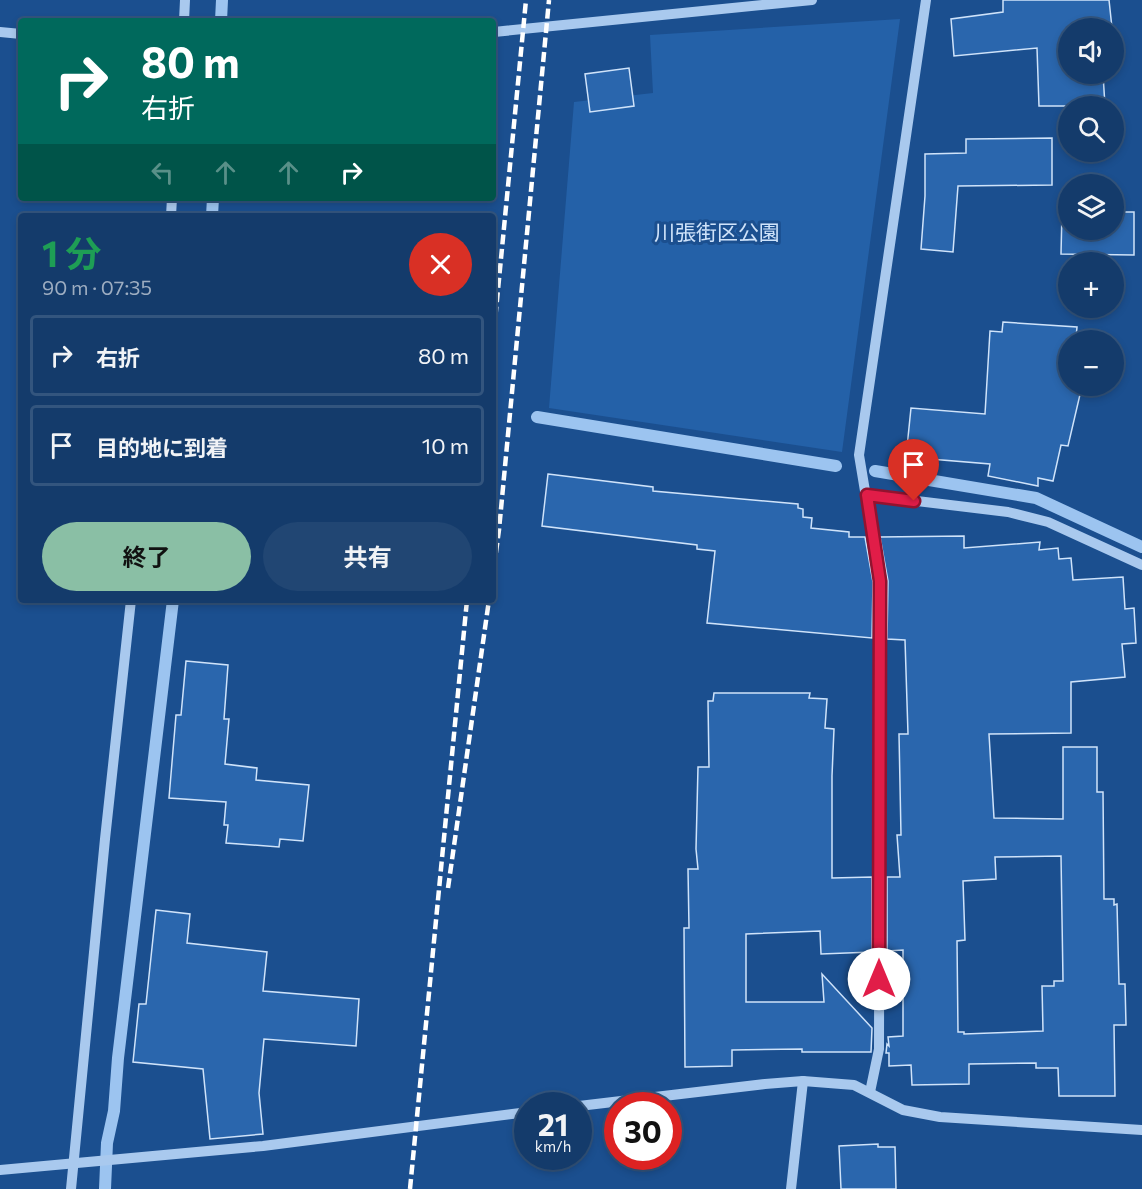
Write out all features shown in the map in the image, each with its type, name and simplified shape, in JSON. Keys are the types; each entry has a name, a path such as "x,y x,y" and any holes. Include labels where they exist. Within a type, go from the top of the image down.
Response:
{"street":[{"path":"184,18 185,0"},
{"path":"496,32 812,0"},
{"path":"870,1092 879,1049 880,581 859,454 926,0"},
{"path":"0,32 18,34"},
{"path":"867,495 1008,512 1048,522 1142,565"},
{"path":"71,1189 131,603"},
{"path":"791,1189 803,1081"},
{"path":"592,1104 803,1081 854,1086 903,1110 940,1117 1142,1130"},
{"path":"0,1170 263,1146 514,1114"}],"green space":[{"name":"川張街区公園","path":"900,19 842,452 549,408 574,102 653,93 650,35"}],"building":[{"path":"1003,0 1109,0 1111,18 1058,18 1058,84 1104,84 1104,96 1058,96 1058,106 1039,106 1037,48 954,56 951,19 1003,12"},
{"path":"629,68 634,106 590,112 585,74"},
{"path":"1052,138 1052,185 958,186 953,252 921,249 925,154 966,153 966,139"},
{"path":"1124,212 1134,212 1134,255 1124,255 1124,252 1061,252 1061,240 1124,240"},
{"path":"1003,322 1077,327 1077,330 1058,330 1058,396 1080,396 1068,446 1061,445 1053,481 1038,478 1038,486 988,476 990,464 906,457 911,408 985,414 990,331 1002,332"},
{"path":"548,474 653,487 653,491 798,504 798,508 803,509 803,517 812,518 811,528 849,532 849,537 865,537 873,582 872,638 707,623 715,551 697,549 697,545 542,526"},
{"path":"964,536 964,548 1040,542 1039,550 1058,548 1059,559 1071,558 1073,580 1123,577 1125,609 1134,608 1136,643 1122,644 1125,677 1071,682 1071,733 989,734 994,818 1063,819 1063,747 1097,747 1097,792 1103,792 1104,899 1114,899 1114,905 1117,904 1119,984 1125,984 1126,1025 1114,1025 1115,1096 1059,1096 1058,1068 1036,1068 1036,1063 969,1064 969,1084 912,1085 911,1065 889,1066 889,1053 886,1053 887,1044 889,1046 888,1037 903,1036 903,950 887,951 887,877 900,877 897,835 901,835 899,734 908,734 905,640 887,639 888,581 880,537","holes":["1061,856 1063,981 1054,981 1054,986 1042,986 1043,1031 964,1034 964,1032 958,1032 957,941 965,940 963,881 996,879 995,857"]},
{"path":"186,661 228,665 224,719 229,719 225,764 257,768 256,780 309,785 303,841 280,839 279,847 226,843 228,825 224,825 226,802 169,798 176,715 181,715"},
{"path":"714,693 810,693 809,698 827,699 825,728 834,729 832,878 872,877 872,952 821,954 820,931 746,934 746,1002 824,1002 822,974 872,1028 871,1052 802,1052 802,1049 732,1050 732,1066 685,1067 684,928 689,928 688,869 698,869 696,849 698,767 709,767 708,701 713,701"},
{"path":"156,910 190,914 187,943 267,952 263,991 359,999 356,1046 264,1039 259,1093 263,1134 210,1139 203,1069 133,1062 139,1004 146,1004"},
{"path":"878,1144 878,1147 895,1147 896,1189 841,1189 839,1146"}],"waterway":[{"path":"221,18 222,0"},
{"path":"212,213 213,201"},
{"path":"537,417 836,466"},
{"path":"875,471 1036,498 1142,547"},
{"path":"105,1189 107,1143 114,1111 118,1058 173,603"}],"railway":[{"path":"496,310 526,0"},
{"path":"496,552 549,0"},
{"path":"410,1189 467,603"},
{"path":"448,888 489,603"}],"route":[{"path":"879,979 880,581 867,495 914,501"}]}
